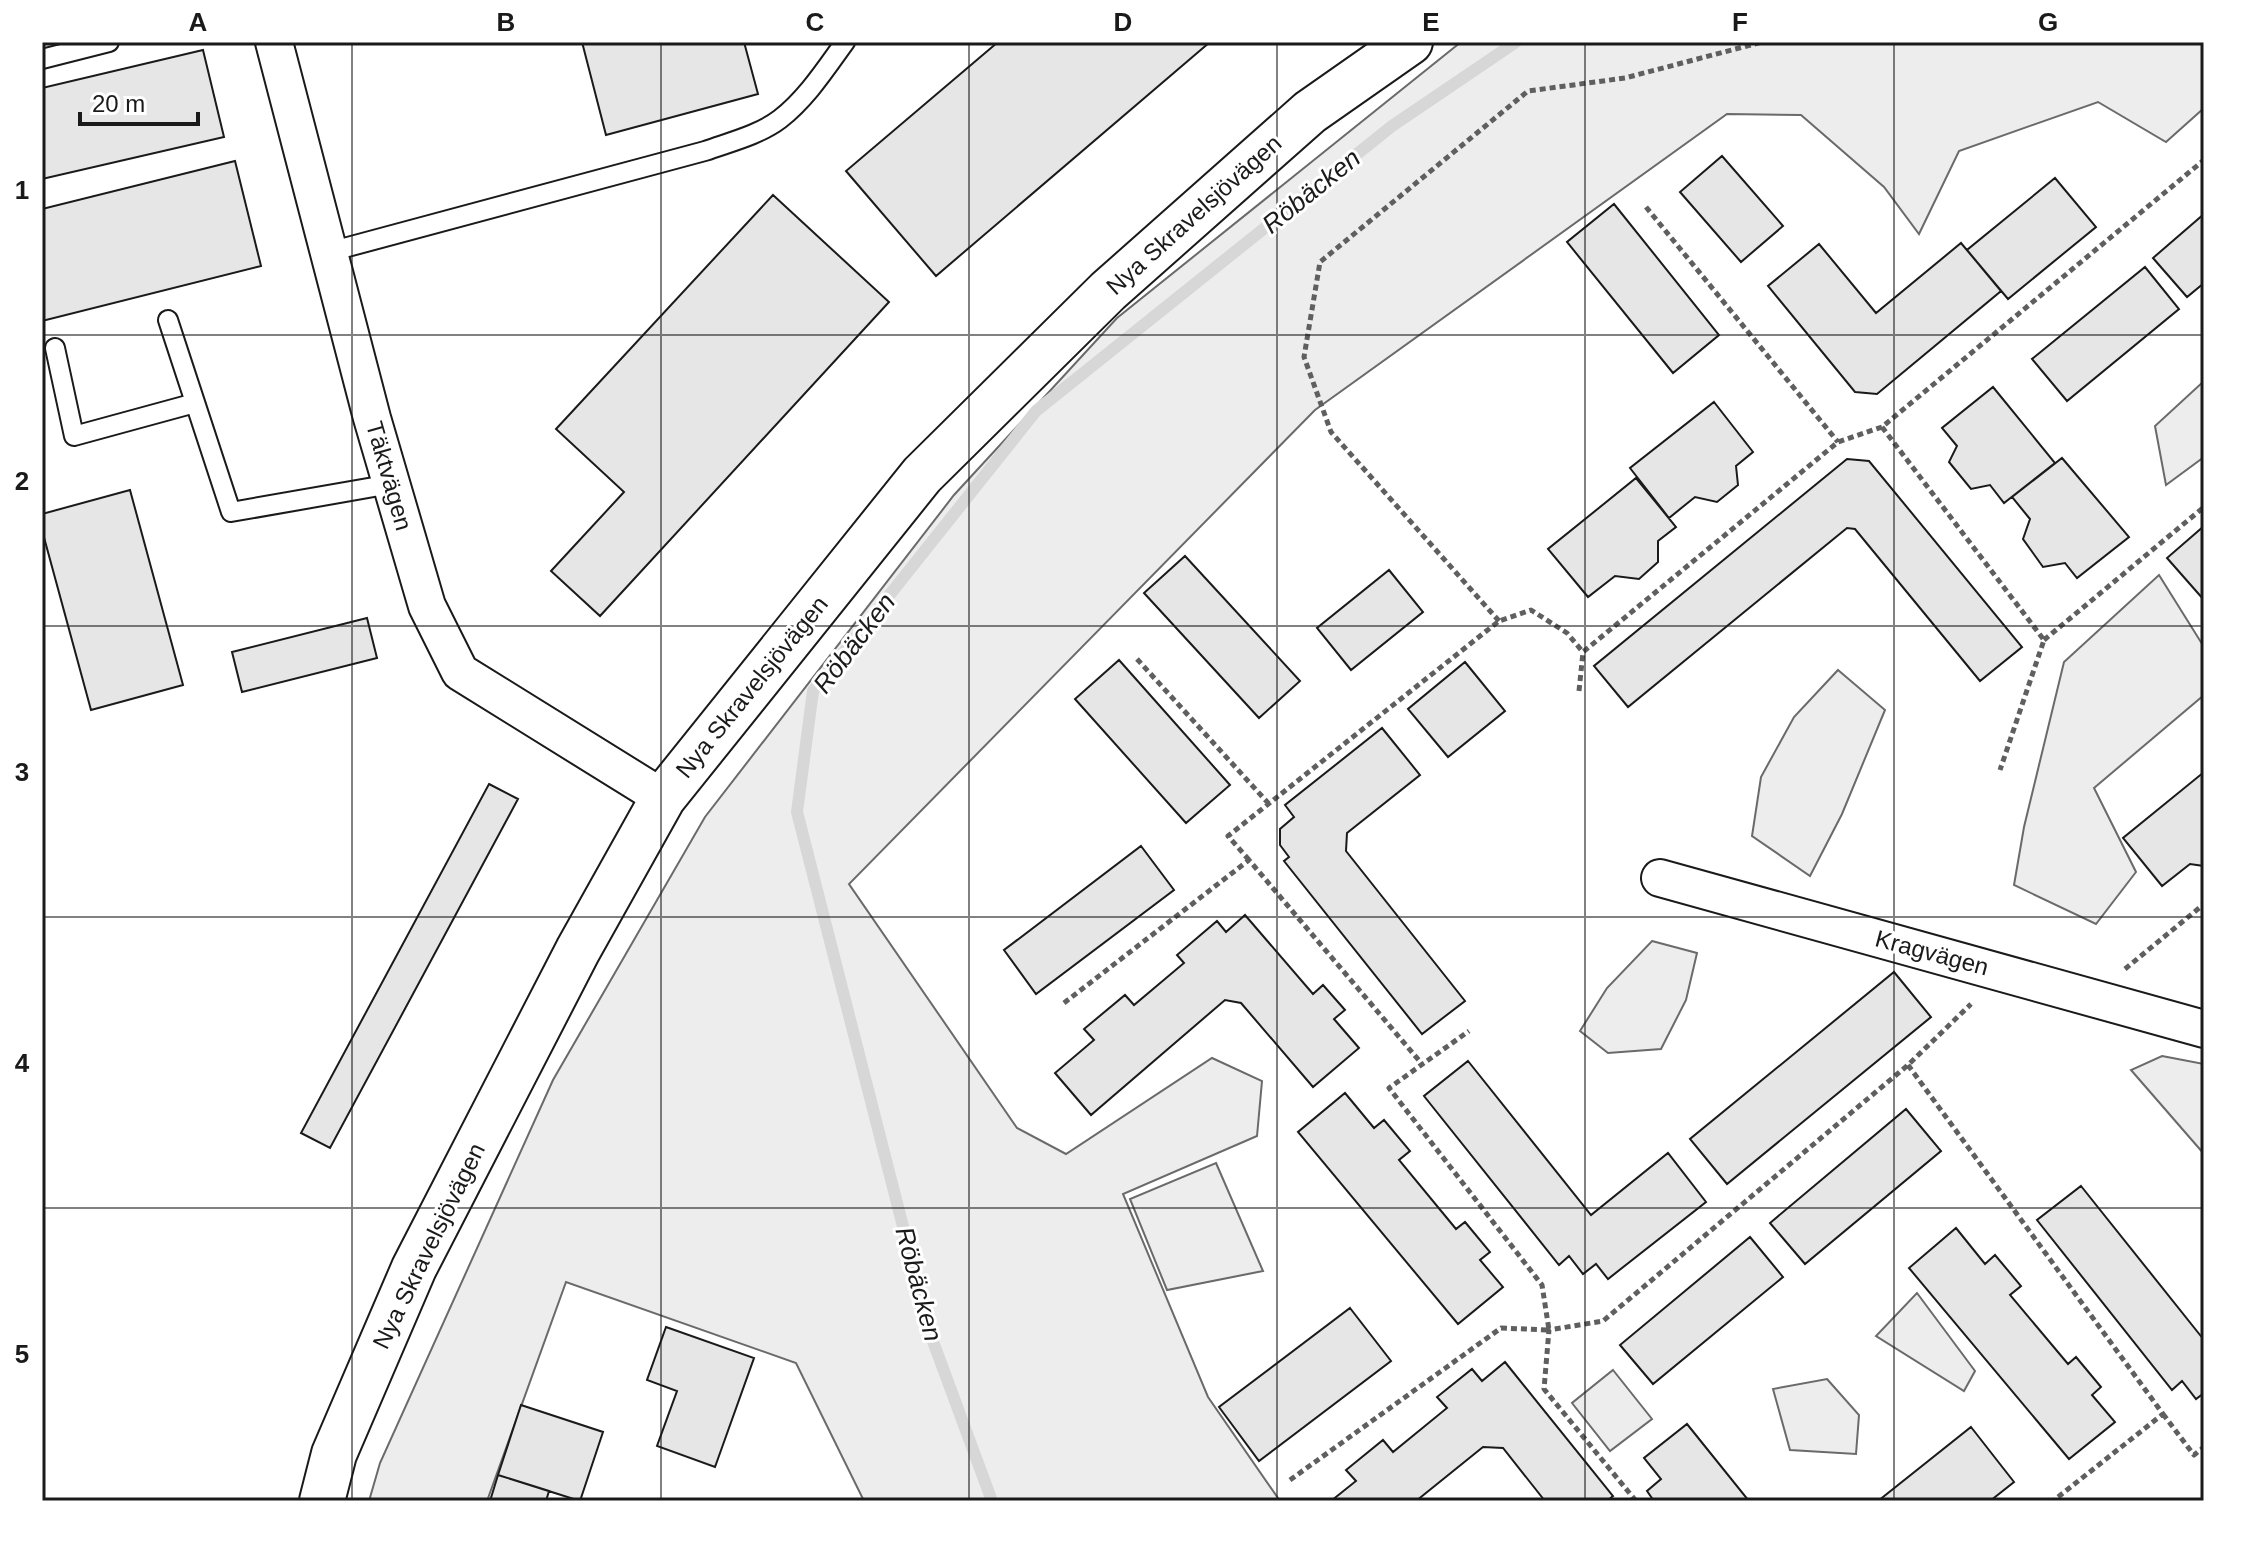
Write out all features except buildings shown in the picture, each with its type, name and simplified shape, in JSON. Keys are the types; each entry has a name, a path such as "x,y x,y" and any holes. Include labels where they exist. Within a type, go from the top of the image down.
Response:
{"main road":[{"name":"Nya Skravelsjövägen","path":"322,1501 334,1454 414,1268 578,950 663,798 922,475 1108,291 1310,112 1410,42"}],"street":[{"name":"Täktvägen","path":"274,42 391,484 427,606 460,672 663,798"},
{"name":"Kragvägen","path":"1660,878 2204,1029"}],"lane":[{"path":"42,59 109,42"},
{"path":"329,252 705,151 755,133 789,110 814,84 845,42"},
{"path":"168,320 231,512 391,484"},
{"path":"55,348 74,436 195,403"}],"path":[{"path":"1499,621 1331,432 1304,357 1320,262 1528,91 1625,78 1762,42"},
{"path":"1579,691 1583,652 1838,442 1882,427 2204,160"},
{"path":"1646,207 1838,442"},
{"path":"1882,427 2044,640"},
{"path":"2000,770 2044,640 2204,507"},
{"path":"1422,1064 1228,836 1499,621 1531,610 1567,633 1583,652"},
{"path":"1137,659 1269,804"},
{"path":"1064,1003 1249,860"},
{"path":"2091,998 2204,904"},
{"path":"1290,1480 1501,1328 1549,1330 1603,1321 1908,1065 2003,973"},
{"path":"1469,1031 1389,1088 1542,1285 1549,1330 1544,1389 1636,1501"},
{"path":"1908,1065 2194,1455 2204,1447"},
{"path":"2053,1501 2163,1414"}],"shaded area":[{"path":"1461,42 2204,42 2204,108 2166,142 2098,102 1959,151 1919,234 1884,187 1801,115 1727,114 1315,410 849,884 1017,1128 1066,1154 1212,1058 1262,1081 1257,1136 1123,1194 1208,1397 1280,1501 864,1501 796,1363 566,1282 487,1501 369,1501 380,1463 553,1080 705,817 954,495 1117,318"},
{"path":"2204,381 2204,457 2166,485 2155,426"},
{"path":"2159,575 2204,647 2204,695 2094,788 2136,872 2096,924 2014,885 2024,827 2064,662"},
{"path":"1838,670 1885,710 1842,814 1810,876 1752,836 1761,777 1794,717"},
{"path":"1652,941 1697,953 1686,1000 1661,1049 1608,1053 1580,1031 1607,988"},
{"path":"2162,1056 2204,1064 2204,1154 2131,1070"},
{"path":"1216,1163 1263,1271 1167,1290 1130,1199"},
{"path":"1917,1293 1975,1371 1964,1391 1876,1336"},
{"path":"1613,1370 1652,1419 1610,1451 1572,1403"},
{"path":"1827,1379 1859,1415 1856,1454 1790,1450 1773,1389"}],"waterway":[{"name":"Röbäcken","path":"992,1501 931,1336 797,812 813,691 1036,411 1392,126 1516,42"}]}
